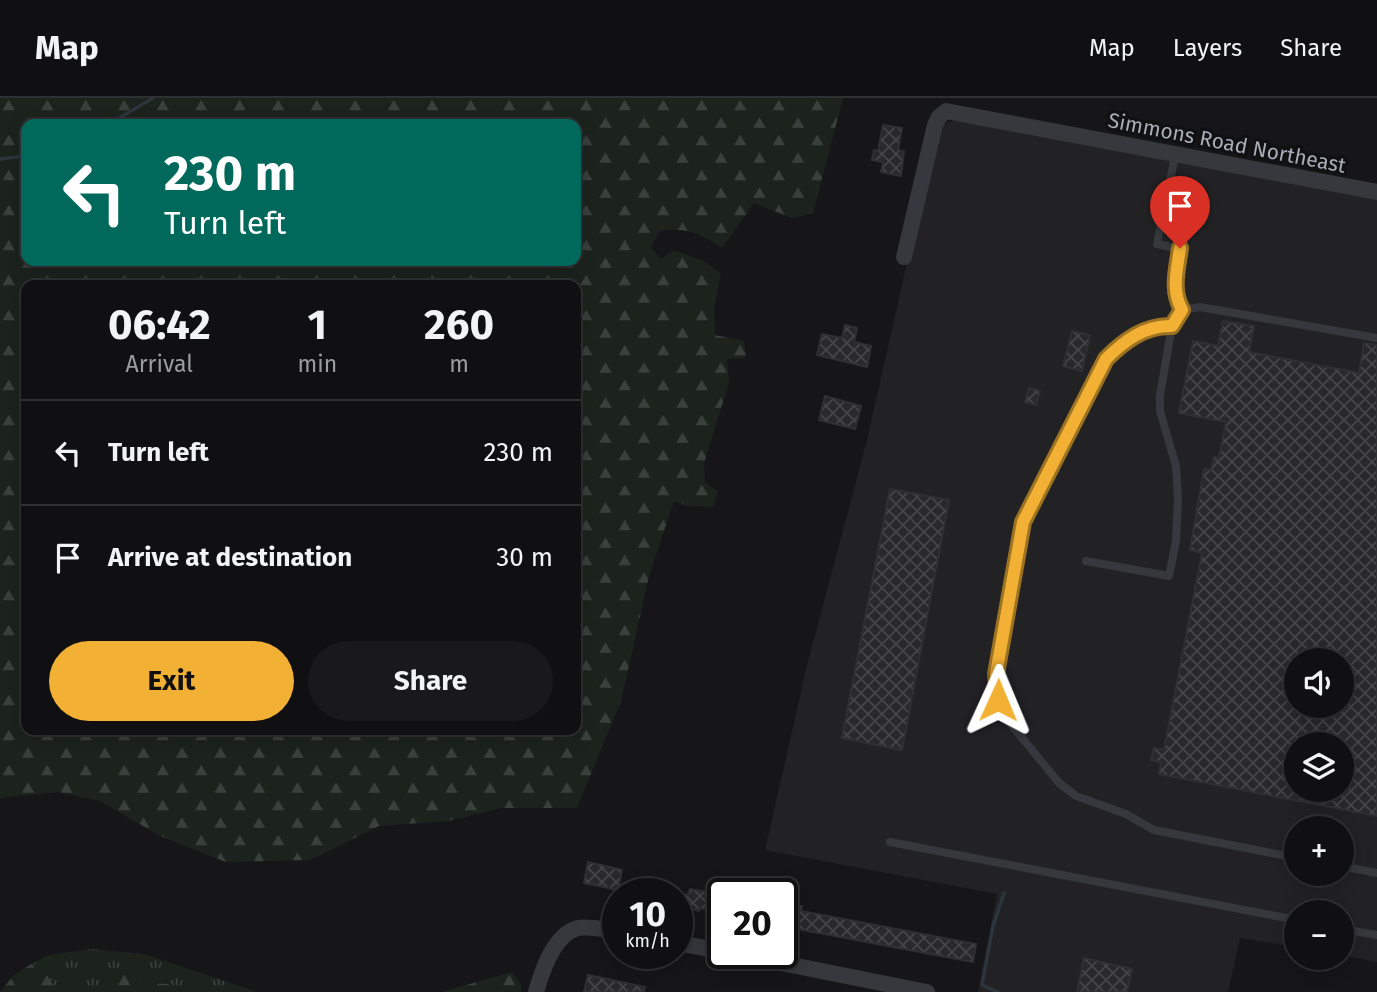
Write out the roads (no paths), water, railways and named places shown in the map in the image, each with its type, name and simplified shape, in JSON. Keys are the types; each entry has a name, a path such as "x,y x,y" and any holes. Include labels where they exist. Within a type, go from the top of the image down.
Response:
{"street":[{"name":"Simmons Road Northeast","path":"904,257 935,125 946,111 1377,192"},
{"path":"536,992 541,974 556,943 578,928 602,930"},
{"path":"798,966 927,992"}],"lane":[{"path":"1175,156 1157,244 1180,248 1174,282 1175,297 1182,310"},
{"path":"1086,561 1169,576 1176,541 1178,499 1176,466 1160,411 1160,395 1172,326 1182,310 1200,307 1377,338"},
{"path":"1172,326 1160,326 1139,333 1106,359 1023,522 996,674 998,700 1004,717 1059,783 1076,796 1126,814 1154,830 1284,855"},
{"path":"890,842 1284,918"},
{"path":"1354,868 1377,873"},
{"path":"1354,931 1377,935"}],"waterway":[{"path":"117,119 153,98"},
{"path":"0,159 21,157"},
{"path":"998,992 982,985 993,926 1004,893"}]}
